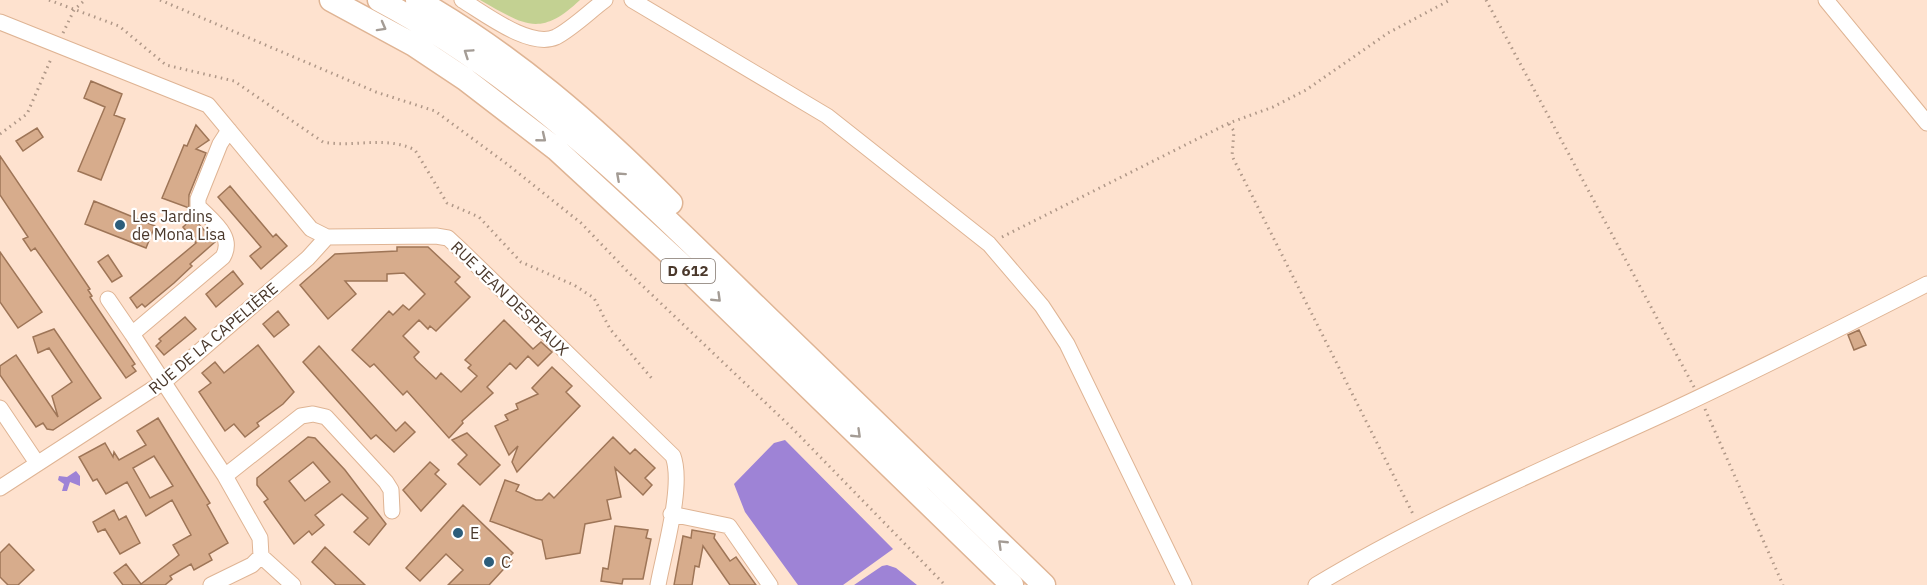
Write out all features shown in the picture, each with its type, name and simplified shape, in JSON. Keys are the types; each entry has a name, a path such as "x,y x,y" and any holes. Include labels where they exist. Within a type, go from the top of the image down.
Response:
{"highway":[{"name":"D 612","path":"331,0 405,40 465,79 556,149 695,277 1012,585"},
{"name":"D 612","path":"379,0 440,34 484,64 573,134 657,210 1044,585"},
{"path":"417,0 500,53 597,131 770,305 805,354"}],"street":[{"path":"462,0 520,34 536,38 555,38 605,0"},
{"path":"632,0 827,116 989,243 1042,306 1066,344 1184,585"},
{"path":"1826,0 1927,123"},
{"path":"0,22 208,105 311,229 327,237"},
{"path":"132,334 223,256 229,247 228,239 198,206 198,199 220,144 229,130"},
{"name":"RUE JEAN DESPEAUX","path":"327,237 436,236 448,238 673,456 678,469 658,585"},
{"name":"RUE DE LA CAPELIÈRE","path":"0,488 38,462 96,428 165,381 308,258 327,237"},
{"path":"1316,585 1427,524 1494,491 1700,398 1927,284"},
{"path":"108,299 165,381 225,476 260,538 261,556 293,585"},
{"path":"0,408 38,462"},
{"path":"225,476 301,416 313,414 326,417 386,482 391,490 392,511"},
{"path":"671,514 729,526 770,585"},
{"path":"211,585 252,565 261,556"}],"path":[{"path":"49,0 119,26 165,65 234,81 323,142 336,144 384,141 415,150 447,203 479,217 520,262 574,285 594,298 610,329 654,381"},
{"path":"0,134 27,114 74,10 86,0"},
{"path":"160,0 376,92 435,111 507,164 581,224 628,272 791,427 945,585"},
{"path":"989,243 1229,123 1273,107 1306,90 1388,33 1450,0"},
{"path":"1486,0 1700,398 1783,585"},
{"path":"1229,123 1234,132 1232,156 1415,519 1427,524"}],"green space":[{"path":"480,0 580,0 553,20 531,24 508,16"}],"shaded area":[{"path":"785,440 893,549 843,585 798,585 745,512 734,484 774,443"},
{"path":"76,471 80,476 80,486 70,482 67,491 62,491 64,484 58,480 59,476 67,477"},
{"path":"882,566 896,568 917,585 854,585"}],"building":[{"path":"91,81 122,94 114,115 125,119 101,180 78,171 105,107 84,98"},
{"path":"196,125 209,140 196,149 206,153 189,195 189,208 162,198 184,145 187,146"},
{"path":"37,128 43,137 23,151 16,141"},
{"path":"0,156 90,289 88,290 92,296 90,297 135,364 132,366 136,371 126,378 35,248 31,251 23,239 28,237 0,195"},
{"path":"230,186 273,237 276,234 287,246 261,269 250,256 261,247 218,197"},
{"name":"Les Jardins de Mona Lisa","path":"94,201 155,226 146,248 85,224"},
{"path":"193,218 215,242 190,264 192,266 174,283 145,307 142,304 137,308 130,298 196,243 183,227"},
{"path":"397,247 428,247 460,277 455,282 470,297 436,331 430,326 428,329 419,320 403,336 419,352 414,357 416,360 436,379 441,373 461,392 477,376 468,368 471,365 465,360 504,320 533,349 541,342 552,352 538,366 528,356 516,369 510,363 487,387 493,393 462,421 463,423 449,438 407,391 403,395 374,364 370,367 352,350 389,311 393,315 403,305 409,310 425,294 404,273 387,274 387,281 345,281 356,294 328,319 300,285 335,254 397,251"},
{"path":"0,252 42,312 18,328 0,302"},
{"path":"108,255 122,276 112,282 98,262"},
{"path":"233,271 243,284 216,307 206,294"},
{"path":"278,311 289,325 274,337 263,324"},
{"path":"185,317 196,329 164,355 156,346 161,341 159,339"},
{"path":"54,329 101,398 53,430 47,429 43,423 36,427 0,375 0,366 16,355 58,417 52,396 72,382 49,348 38,353 33,337"},
{"path":"1859,330 1866,345 1854,350 1848,335"},
{"path":"258,345 294,392 283,404 257,423 259,426 245,437 234,424 225,431 199,392 211,383 202,373 215,362 224,373"},
{"path":"319,346 396,431 405,422 415,432 394,452 376,435 371,439 303,362"},
{"path":"552,367 572,386 566,392 580,406 517,472 512,462 518,446 509,455 495,426 508,420 505,415 518,409 516,404 538,394 532,388"},
{"path":"158,418 210,503 207,505 228,543 209,554 212,560 194,570 191,564 170,576 172,579 165,585 123,585 114,573 126,564 141,584 179,555 173,545 191,535 172,500 146,516 127,482 106,494 97,479 93,481 79,457 105,443 113,457 114,452 119,460 146,445 137,431","holes":["154,456 173,486 150,498 133,468"]},
{"path":"467,433 500,465 480,485 458,464 467,455 452,440"},
{"path":"308,437 315,438 345,470 386,524 369,545 354,532 368,518 342,494 315,515 324,525 312,535 309,531 294,544 264,502 268,499 257,485 257,478","holes":["313,462 330,482 305,501 289,481"]},
{"path":"613,437 630,454 635,449 655,468 645,478 652,485 643,495 615,468 621,497 607,500 611,519 585,524 580,553 546,559 542,540 490,521 505,480 519,485 516,491 536,500 542,500 549,493 554,498"},
{"path":"430,462 439,470 435,474 446,484 421,511 403,490"},
{"path":"463,505 513,553 509,557 512,560 489,585 448,585 463,570 446,554 420,581 406,568"},
{"path":"114,510 119,520 126,516 140,543 120,554 105,529 98,532 93,522"},
{"path":"615,526 648,530 646,538 651,539 643,579 623,579 622,584 601,581 603,568 608,569"},
{"path":"692,530 715,534 714,538 730,561 736,557 756,585 730,585 703,546 699,567 695,566 692,585 674,585 683,536 691,538"},
{"path":"9,544 34,570 18,585 8,585 0,577 0,553"},
{"path":"325,547 365,585 336,585 312,562"}],"place":[{"name":"Les Jardins de Mona Lisa","path":"120,225"},
{"name":"E","path":"458,533"},
{"name":"C","path":"489,562"}]}
